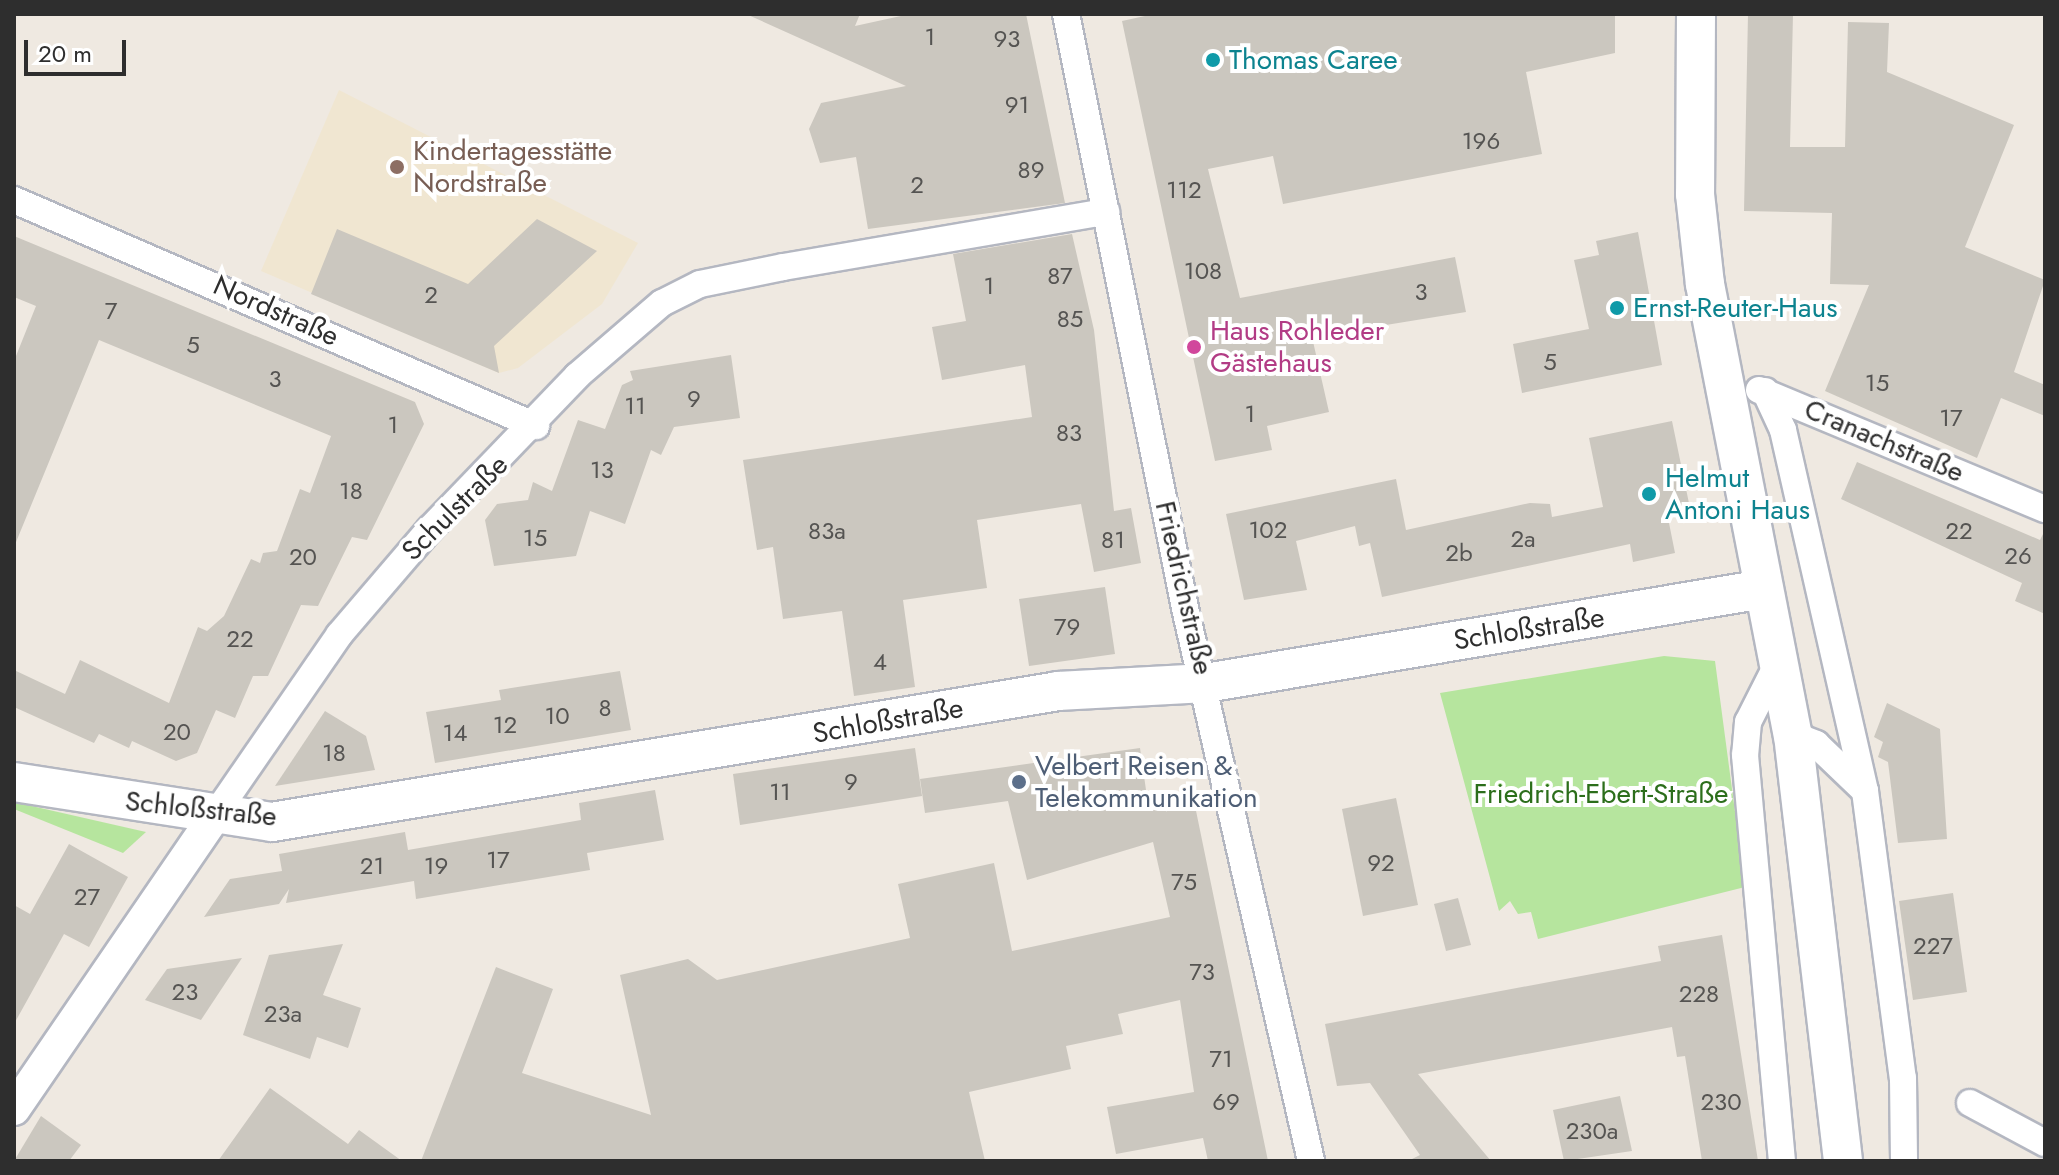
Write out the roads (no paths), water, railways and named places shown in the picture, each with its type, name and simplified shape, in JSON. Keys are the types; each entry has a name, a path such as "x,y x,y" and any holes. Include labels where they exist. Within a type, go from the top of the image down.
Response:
{"main road":[{"path":"1696,14 1695,194 1720,381 1793,735 1843,1161"},
{"name":"Schloßstraße","path":"14,782 272,822 1058,691 1206,683 1763,589"}],"street":[{"name":"Friedrichstraße","path":"1066,14 1206,683 1311,1161"},
{"name":"Nordstraße","path":"14,200 536,426"},
{"name":"Schulstraße","path":"14,1109 339,635 430,529 536,426 626,328 700,284 1106,212"},
{"name":"Cranachstraße","path":"1720,381 1765,391 2045,509"},
{"path":"1765,391 1783,430 1865,791 1903,1078 1904,1161"},
{"path":"1779,661 1748,722 1745,755 1782,1161"},
{"path":"1793,735 1816,744 1865,791"},
{"path":"1970,1103 2045,1143"}],"place":[{"name":"Thomas Caree","path":"1213,60"},
{"name":"Kindertagesstätte Nordstraße","path":"397,167"},
{"name":"Ernst-Reuter-Haus","path":"1617,308"},
{"name":"Haus Rohleder Gästehaus","path":"1194,347"},
{"name":"Helmut Antoni Haus","path":"1649,494"},
{"name":"Velbert Reisen & Telekommunikation","path":"1019,782"}],"park label":[{"name":"Friedrich-Ebert-Straße","path":"1601,794"}]}
